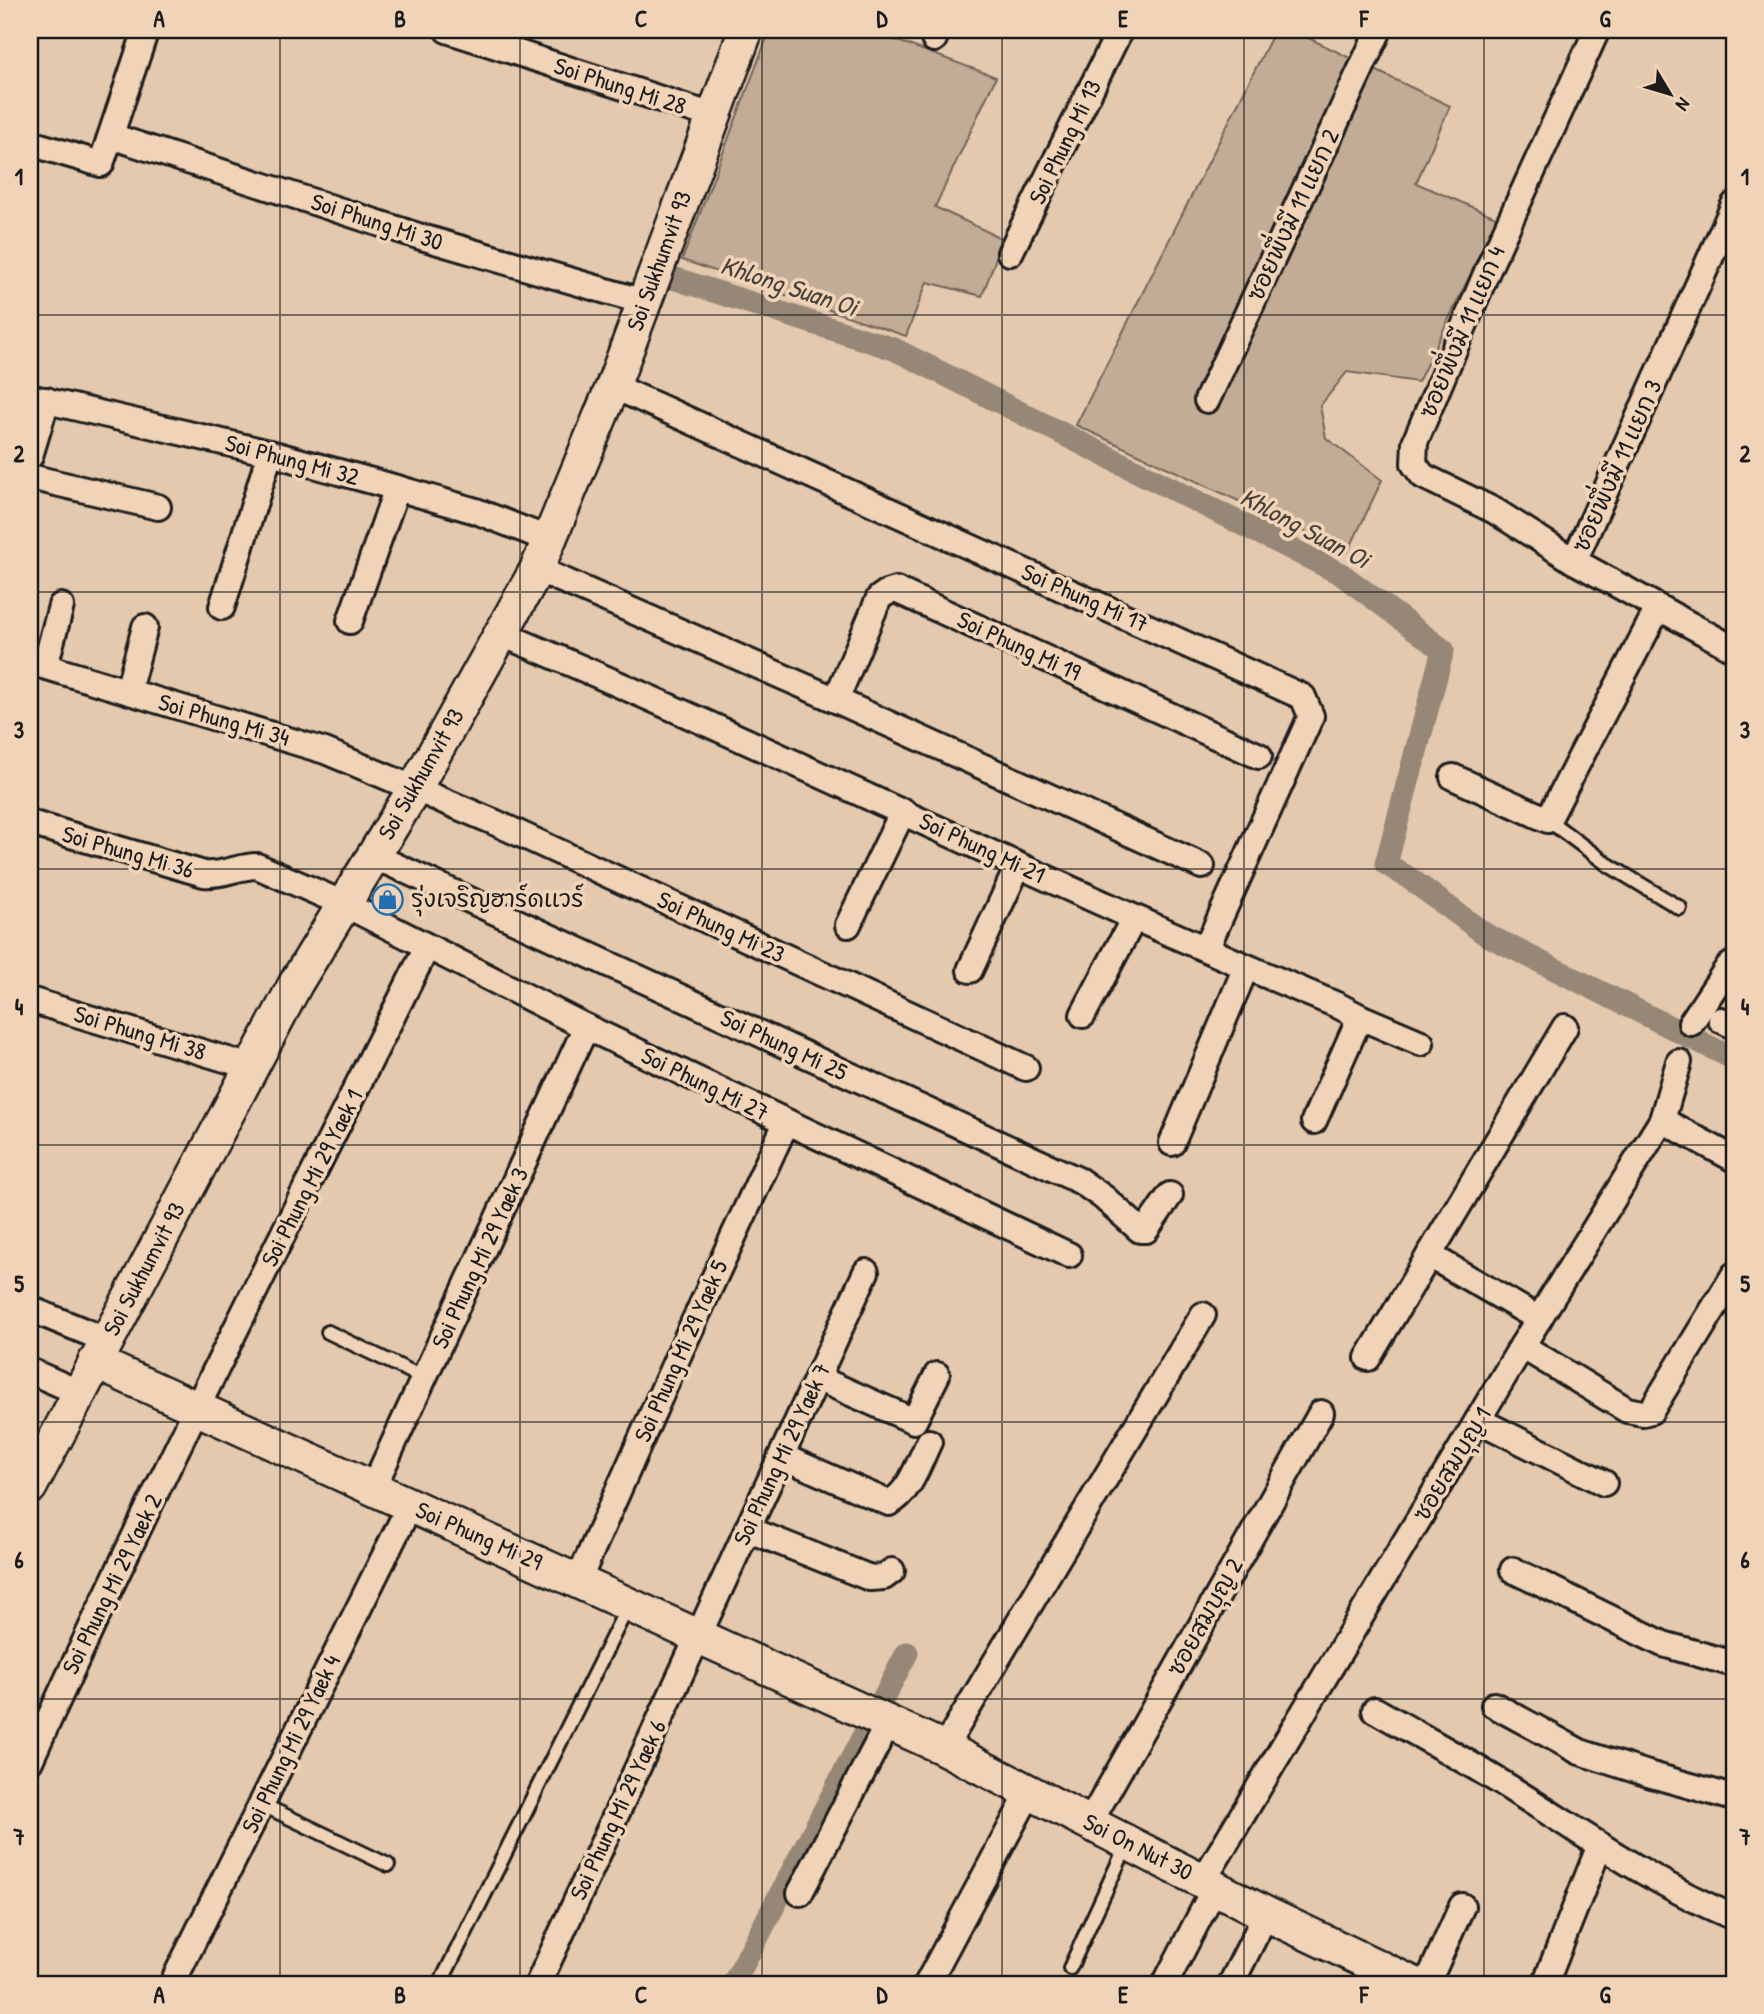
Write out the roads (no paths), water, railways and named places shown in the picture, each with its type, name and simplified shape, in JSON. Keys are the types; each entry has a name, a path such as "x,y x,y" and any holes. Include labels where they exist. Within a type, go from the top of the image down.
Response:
{"street":[{"path":"30,143 101,164 144,30"},
{"name":"Soi Phung Mi 28","path":"446,30 713,116"},
{"name":"Soi Sukhumvit 93","path":"32,1479 296,983 415,788 502,634 543,554 613,386 746,30"},
{"name":"Soi Phung Mi 13","path":"1010,253 1120,30"},
{"name":"ซอยพึ่งมี 11 แยก 2","path":"1207,400 1379,30"},
{"name":"ซอยพึ่งมี 11 แยก 4","path":"1574,561 1495,511 1423,476 1414,464 1414,453 1415,442 1489,267 1597,30"},
{"name":"Soi Phung Mi 30","path":"111,136 418,236 644,302"},
{"name":"ซอยพึ่งมี 11 แยก 3","path":"1734,205 1574,561 1734,649"},
{"name":"Soi Phung Mi 17","path":"613,386 1303,697 1311,716 1206,949"},
{"path":"30,456 38,398"},
{"name":"Soi Phung Mi 32","path":"38,398 270,453 476,511 543,554"},
{"path":"222,607 270,453"},
{"path":"30,477 158,507"},
{"path":"351,621 397,488"},
{"path":"543,554 836,700 1202,866"},
{"name":"Soi Phung Mi 19","path":"836,700 879,598 896,590 1259,756"},
{"path":"37,664 61,606"},
{"path":"1453,777 1548,820 1658,608"},
{"path":"128,691 145,627"},
{"name":"Soi Phung Mi 21","path":"502,634 903,811 1134,918 1421,1043"},
{"name":"Soi Phung Mi 34","path":"37,664 297,741 415,788"},
{"name":"Soi Phung Mi 23","path":"415,788 1026,1068"},
{"path":"848,925 903,811"},
{"name":"Soi Phung Mi 36","path":"30,823 204,874 216,875 244,866 257,866 344,904"},
{"name":"Soi Phung Mi 25","path":"374,856 1080,1181 1103,1197 1140,1230 1146,1230 1151,1225 1170,1195"},
{"path":"970,970 1018,866"},
{"name":"Soi Phung Mi 27","path":"344,904 586,1027 1069,1255"},
{"path":"1083,1015 1134,918"},
{"name":"Soi Phung Mi 29 Yaek 1","path":"197,1408 427,947"},
{"path":"1691,1023 1728,967 1734,963"},
{"path":"1172,1143 1246,967"},
{"name":"Soi Phung Mi 38","path":"30,1000 251,1067"},
{"path":"1314,1121 1360,1017"},
{"name":"Soi Phung Mi 29 Yaek 3","path":"373,1488 586,1027"},
{"path":"1367,1358 1565,1027"},
{"name":"ซอยสมบุญ 1","path":"1166,1984 1209,1884 1478,1420 1662,1120 1679,1062"},
{"path":"1662,1120 1734,1159"},
{"name":"Soi Phung Mi 29 Yaek 5","path":"578,1581 679,1353 786,1123"},
{"path":"1429,1255 1539,1319"},
{"name":"Soi Phung Mi 29 Yaek 7","path":"698,1635 866,1272"},
{"path":"1522,1346 1627,1410 1643,1413 1651,1411 1734,1275"},
{"path":"30,1309 100,1351"},
{"path":"944,1748 1203,1315"},
{"name":"Soi Phung Mi 29","path":"100,1351 197,1408 878,1718"},
{"path":"30,1371 80,1393"},
{"path":"817,1378 914,1421 937,1375"},
{"name":"Soi Phung Mi 29 Yaek 2","path":"30,1761 83,1644 197,1408"},
{"name":"ซอยสมบุญ 2","path":"1090,1822 1321,1413"},
{"path":"1478,1420 1604,1483"},
{"path":"781,1456 889,1503 896,1500 908,1484 929,1442"},
{"name":"Soi Phung Mi 29 Yaek 4","path":"172,1984 410,1505"},
{"path":"747,1529 870,1577 884,1577 892,1571"},
{"path":"1513,1570 1663,1644 1734,1664"},
{"name":"Soi Phung Mi 29 Yaek 6","path":"538,1984 698,1635"},
{"path":"1494,1705 1580,1752 1734,1798"},
{"path":"1375,1710 1511,1788 1600,1845 1705,1905 1734,1917"},
{"path":"800,1894 878,1718"},
{"name":"Soi On Nut 30","path":"878,1718 944,1748 1266,1914 1414,1984"},
{"path":"931,1983 1029,1793"},
{"path":"1545,1984 1600,1845"},
{"path":"1427,1984 1462,1906"},
{"path":"1231,1984 1266,1914"}],"lane":[{"path":"1548,820 1607,864 1680,908"},
{"path":"328,1332 424,1377"},
{"path":"440,1984 629,1604"},
{"path":"261,1804 388,1865"},
{"path":"1070,1968 1128,1842"}],"waterway":[{"name":"Khlong Suan Oi","path":"676,279 894,349 1341,574 1443,650 1386,864 1485,934 1734,1059"},
{"path":"733,1984 907,1653"}],"place":[{"name":"รุ่งเจริญฮาร์ดแวร์","path":"388,899"}]}
